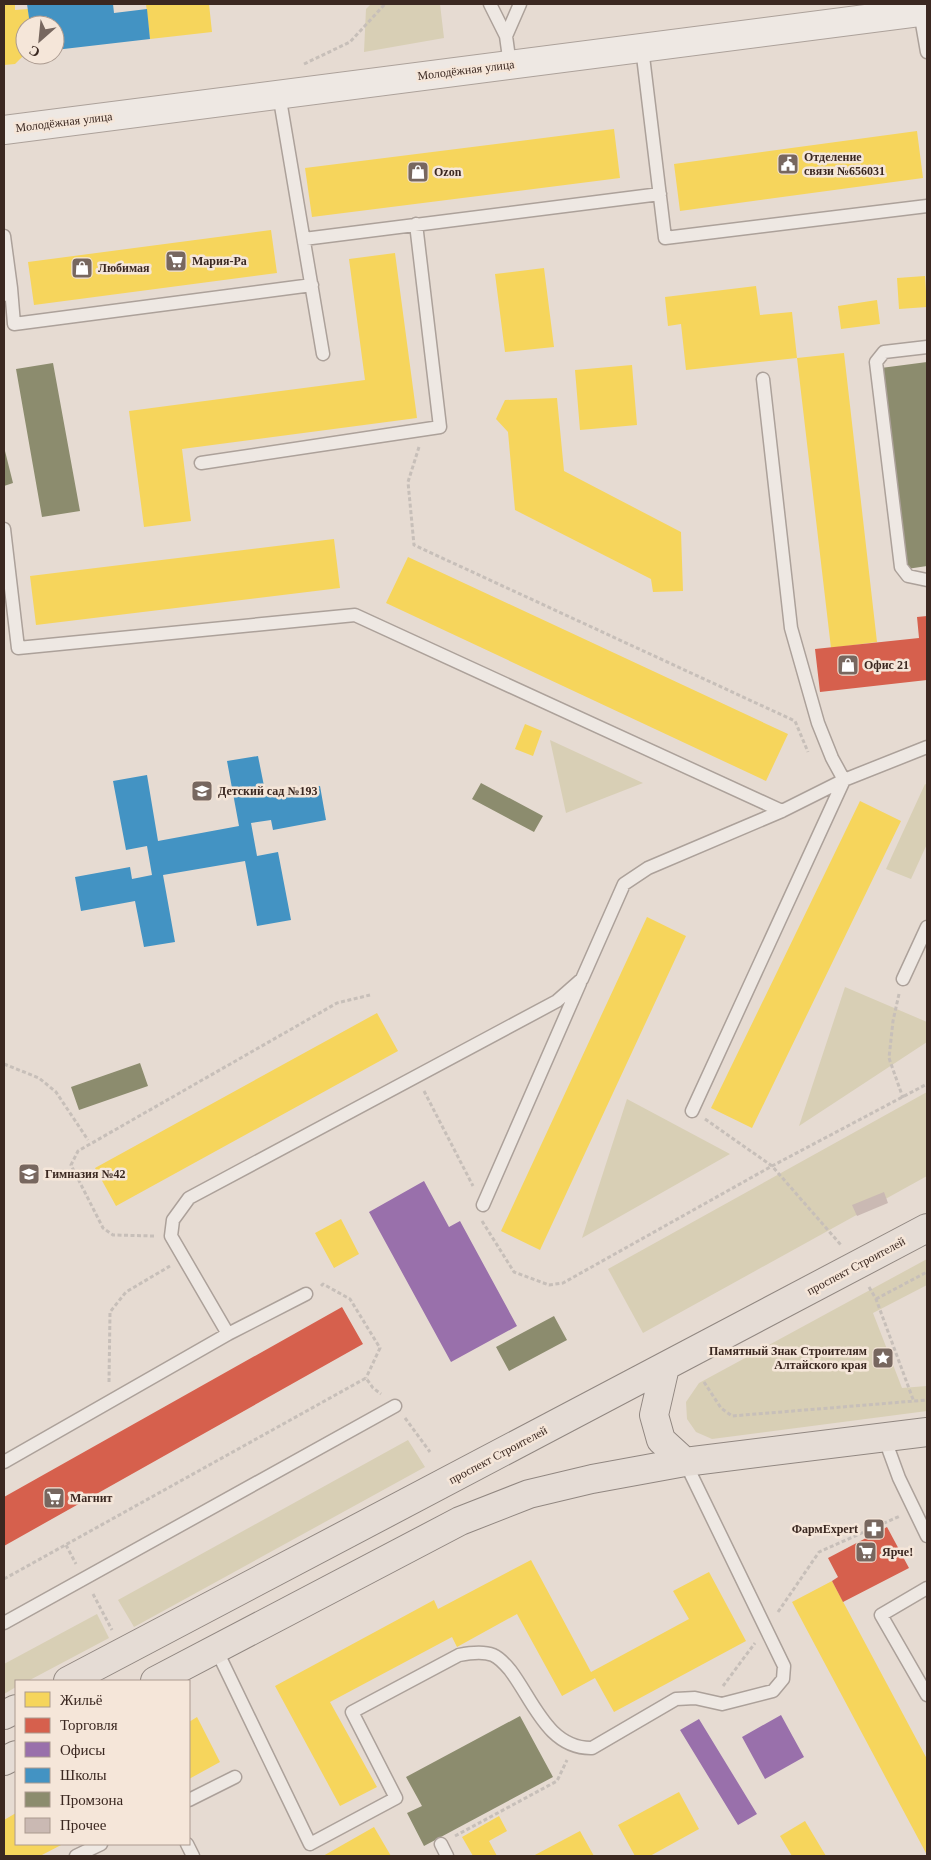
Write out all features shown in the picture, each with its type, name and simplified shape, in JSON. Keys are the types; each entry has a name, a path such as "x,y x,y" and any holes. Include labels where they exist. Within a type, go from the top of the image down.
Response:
{"main road":[{"name":"проспект Строителей","path":"70,1680 927,1228"},
{"path":"665,1367 654,1415 662,1440 685,1462"},
{"path":"158,1680 460,1521 529,1494 592,1479 685,1462 927,1432"},
{"path":"4,1761 15,1755"}],"street":[{"name":"Молодёжная улица","path":"4,130 642,48 911,10"}],"lane":[{"path":"490,4 506,36 510,65"},
{"path":"506,36 520,4"},
{"path":"911,10 927,52"},
{"path":"642,48 665,238 927,206"},
{"path":"279,94 324,354"},
{"path":"304,240 416,224 660,194"},
{"path":"201,463 440,427 416,224"},
{"path":"4,236 7,288 14,324 312,286"},
{"path":"4,300 7,288"},
{"path":"927,347 884,352 876,362 901,567 908,576 927,580"},
{"path":"763,379 791,628 818,723 832,758 844,780"},
{"path":"4,529 18,648 355,615 782,811"},
{"path":"483,1205 624,884 648,868 782,811 844,780 927,747"},
{"path":"692,1111 844,780"},
{"path":"903,979 927,927"},
{"path":"228,1334 171,1236 173,1220 189,1198 557,1001 582,979"},
{"path":"4,1462 228,1334 306,1294"},
{"path":"4,1623 395,1406"},
{"path":"884,1437 899,1478 927,1536"},
{"path":"216,1649 310,1844 396,1798 352,1712 459,1655 472,1653 492,1654 503,1662 516,1678 548,1727 563,1742 579,1748 592,1748 676,1699 695,1698 722,1704 773,1691 783,1679 784,1666 685,1462"},
{"path":"927,1588 881,1615 927,1695"},
{"path":"190,1800 235,1777"},
{"path":"440,1844 447,1856"},
{"path":"76,1856 99,1845"},
{"path":"188,1845 194,1856"}],"path":[{"path":"304,64 350,42 385,4"},
{"path":"408,482 414,544 795,721 810,756"},
{"path":"902,1098 889,1058 893,1022 903,979"},
{"path":"171,1236 113,1236 103,1228 71,1165 78,1151 337,1003 370,995"},
{"path":"4,1064 39,1078 56,1092 88,1140"},
{"path":"563,1283 772,1166 927,1084"},
{"path":"692,1111 772,1166 858,1264 876,1299 914,1402"},
{"path":"109,1403 110,1312 126,1292 183,1258"},
{"path":"876,1299 927,1272"},
{"path":"4,1579 366,1378 380,1348 350,1299 323,1284 306,1294"},
{"path":"366,1378 373,1388 395,1406"},
{"path":"704,1382 721,1408 732,1416 927,1400"},
{"path":"410,1424 430,1452"},
{"path":"711,1701 766,1629 819,1552 914,1509"},
{"path":"102,1610 108,1622"},
{"path":"440,1844 557,1780 573,1746"}],"shaded area":[{"path":"371,4 440,4 444,38 364,52 366,9"},
{"path":"550,740 643,783 566,813"},
{"path":"925,784 927,785 927,844 911,879 886,869"},
{"path":"845,987 927,1022 927,1042 799,1126"},
{"path":"927,1092 927,1176 643,1333 608,1269"},
{"path":"627,1099 730,1154 582,1238"},
{"path":"927,1259 927,1285 873,1313 902,1388 927,1386 927,1411 712,1439 696,1432 687,1419 686,1402 699,1383"},
{"path":"408,1440 425,1467 134,1627 118,1600"},
{"path":"97,1614 109,1638 30,1680 15,1680 15,1688 4,1694 4,1664"}],"building: Жильё":[{"path":"4,4 15,4 15,10 28,9 29,15 15,15 15,64 4,65"},
{"path":"146,4 209,4 212,32 150,39"},
{"path":"614,129 620,178 312,217 305,168"},
{"path":"917,131 923,178 680,211 674,164"},
{"path":"271,230 277,273 34,305 28,262"},
{"path":"395,253 417,418 182,449 191,521 144,527 129,411 365,380 349,259"},
{"path":"544,268 554,347 505,352 495,274"},
{"path":"925,276 927,307 899,309 897,278"},
{"path":"756,286 760,315 792,312 797,358 686,370 681,324 668,326 665,297"},
{"path":"877,300 880,324 841,329 838,306"},
{"path":"844,353 877,642 831,648 797,358"},
{"path":"632,365 637,425 580,430 575,370"},
{"path":"557,398 564,471 681,532 683,591 653,592 651,579 515,510 508,432 496,419 505,400"},
{"path":"334,539 340,588 36,625 30,576"},
{"path":"408,557 788,734 766,781 386,603"},
{"path":"525,724 542,731 533,756 515,749"},
{"path":"860,801 901,821 752,1128 711,1108"},
{"path":"647,917 686,936 540,1250 501,1231"},
{"path":"377,1013 398,1051 116,1206 95,1168"},
{"path":"341,1219 359,1254 334,1268 315,1233"},
{"path":"531,1560 591,1672 689,1619 673,1591 709,1572 746,1641 614,1712 595,1678 562,1696 517,1614 457,1647 452,1637 330,1702 377,1787 340,1806 275,1686 434,1600 438,1609"},
{"path":"832,1581 927,1759 927,1855 792,1602"},
{"path":"197,1717 220,1762 190,1778 190,1721"},
{"path":"679,1792 699,1829 650,1856 635,1856 618,1825"},
{"path":"15,1814 15,1845 61,1845 40,1856 4,1856 4,1820"},
{"path":"499,1816 507,1831 489,1841 497,1856 473,1856 462,1837"},
{"path":"805,1821 826,1856 792,1856 780,1836"},
{"path":"374,1827 391,1856 323,1856"},
{"path":"580,1831 594,1856 533,1856"}],"building: Торговля":[{"path":"927,616 927,680 820,692 815,649 919,638 917,617"},
{"path":"342,1307 363,1344 4,1546 4,1497"},
{"path":"887,1527 909,1568 843,1602 832,1581 838,1577 828,1558"}],"building: Офисы":[{"path":"424,1181 449,1227 460,1221 517,1326 451,1362 369,1212"},
{"path":"781,1715 804,1757 765,1779 742,1737"},
{"path":"699,1719 757,1814 738,1825 680,1730"}],"building: Школы":[{"path":"27,4 113,4 114,13 147,9 150,39 65,49 65,15 29,15"},
{"path":"258,756 266,796 320,786 326,820 273,830 271,820 251,823 257,856 278,852 291,920 257,926 245,861 163,875 175,942 144,947 135,901 81,911 75,877 130,867 132,879 152,875 147,846 126,850 113,781 147,775 158,841 239,826 227,761"}],"building: Промзона":[{"path":"927,362 927,566 907,569 881,368"},
{"path":"53,363 80,511 42,517 16,369"},
{"path":"4,447 13,483 4,486"},
{"path":"481,783 543,816 534,832 472,799"},
{"path":"140,1063 148,1086 79,1110 71,1087"},
{"path":"554,1316 567,1340 509,1371 496,1347"},
{"path":"520,1716 553,1777 424,1846 407,1813 422,1806 406,1777"}],"building: Прочее":[{"path":"884,1192 888,1203 857,1216 852,1205"}],"place":[{"name":"Отделение связи №656031","path":"788,164"},
{"name":"Ozon","path":"418,172"},
{"name":"Мария-Ра","path":"176,261"},
{"name":"Любимая","path":"82,268"},
{"name":"Офис 21","path":"848,665"},
{"name":"Детский сад №193","path":"202,791"},
{"name":"Гимназия №42","path":"29,1174"},
{"name":"Памятный Знак Строителям Алтайского края","path":"883,1358"},
{"name":"Магнит","path":"54,1498"},
{"name":"ФармExpert","path":"874,1529"},
{"name":"Ярче!","path":"866,1552"}]}
